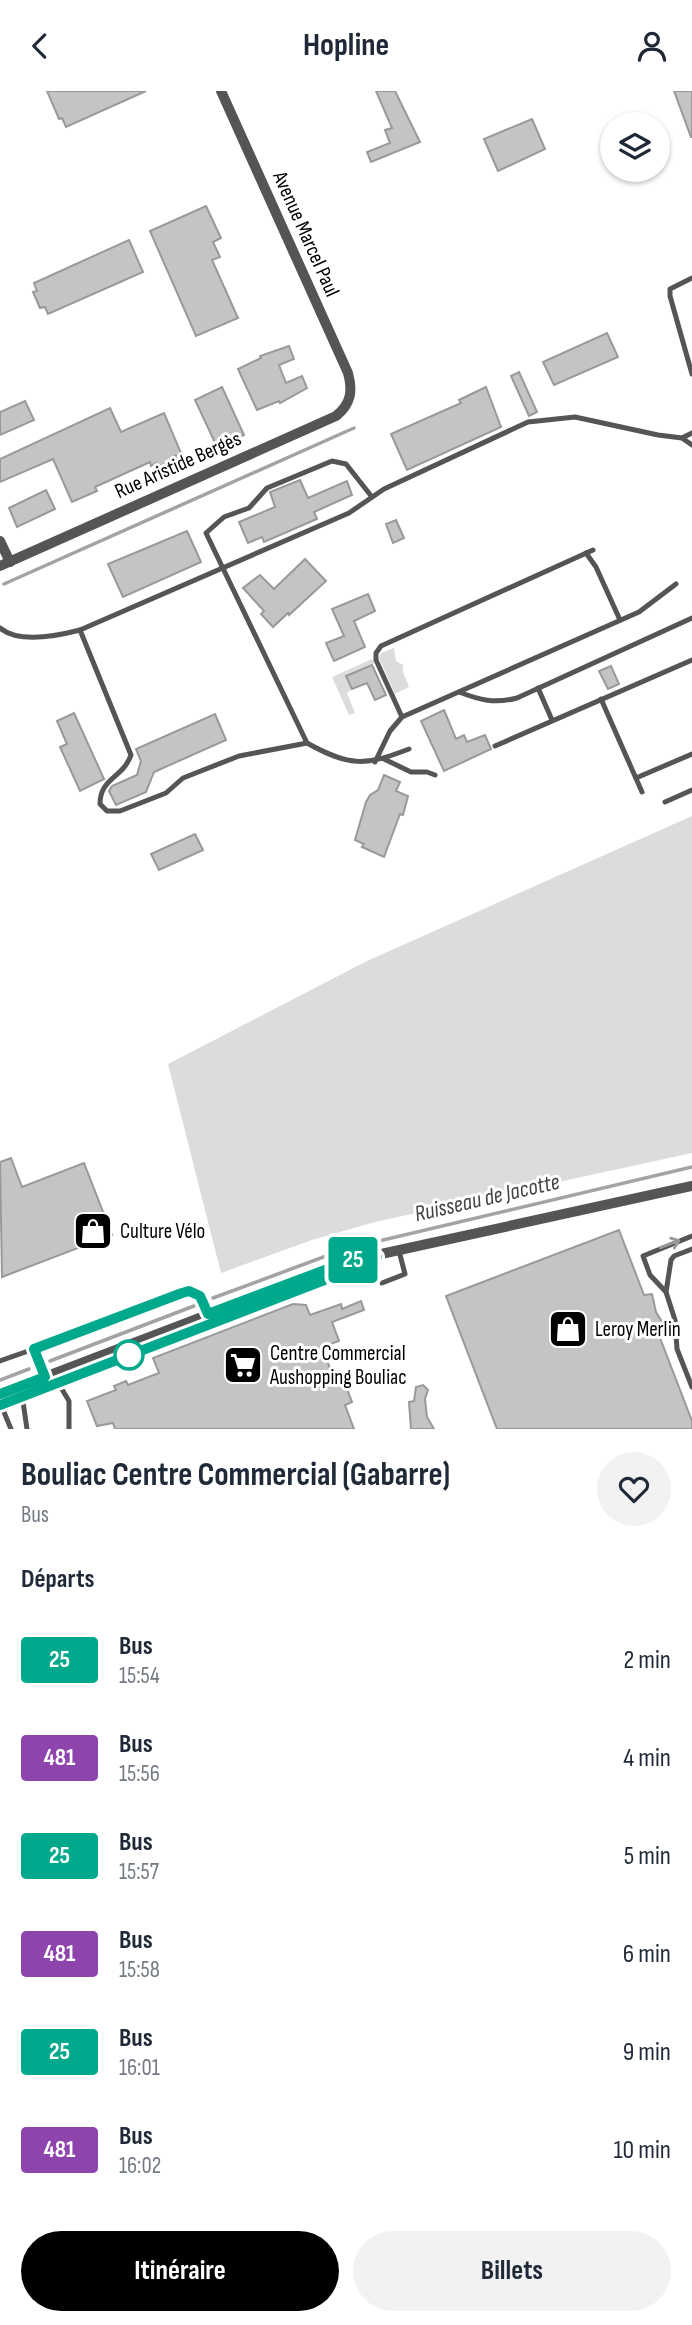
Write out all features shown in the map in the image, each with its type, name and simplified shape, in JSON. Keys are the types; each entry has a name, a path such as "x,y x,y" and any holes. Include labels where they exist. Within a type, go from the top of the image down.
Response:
{"street":[{"name":"Avenue Marcel Paul","path":"221,91 348,373 351,393"},
{"name":"Rue Aristide Bergès","path":"0,541 5,564 336,416 344,410 351,393"},
{"path":"0,1405 22,1397 46,1382 64,1380 349,1261 377,1257 692,1185"},
{"path":"0,1394 46,1382 210,1319"}],"lane":[{"path":"692,278 670,289 670,296 692,374"},
{"path":"0,628 5,632 24,636 59,636 80,630 349,513 384,489 528,422 575,417 682,438 692,446"},
{"path":"682,438 692,433"},
{"path":"307,743 206,533 225,517 249,508 267,488 332,461 346,464 372,497"},
{"path":"402,717 376,660 376,653 381,646 593,550"},
{"path":"586,553 596,567 620,621"},
{"path":"375,762 390,731 402,717 620,621 651,604 676,584"},
{"path":"459,692 483,701 500,702 538,688 692,618"},
{"path":"80,630 131,755 126,769 105,784 100,795 100,804 107,811 120,811 166,793 183,779 229,759 307,743 358,763 375,762 409,749"},
{"path":"495,745 692,660"},
{"path":"538,688 552,720"},
{"path":"601,699 642,792"},
{"path":"636,779 692,754"},
{"path":"384,759 411,772 435,775"},
{"path":"665,802 692,790"},
{"path":"692,1236 643,1256 650,1275 666,1292 675,1321 677,1349 692,1387"},
{"path":"666,1292 671,1260 674,1256 692,1249"},
{"path":"382,1283 405,1274 399,1251"},
{"path":"0,1361 189,1291 200,1296 210,1319"},
{"path":"34,1349 46,1382"},
{"path":"64,1380 69,1401 69,1429"},
{"path":"22,1397 27,1429"},
{"path":"0,1405 11,1429"}],"shaded area":[{"path":"394,648 396,661 403,665 409,687 395,694 379,658 381,653"},
{"path":"372,659 375,663 346,676 352,689 347,693 355,713 349,715 332,677"},
{"path":"692,816 692,1153 375,1222 312,1240 221,1273 168,1064 367,961"}],"building":[{"path":"47,91 146,91 66,127 62,118 59,119"},
{"path":"376,91 395,91 420,142 371,162 367,152 390,143 385,130 392,128"},
{"path":"674,91 692,91 692,137 691,137"},
{"path":"532,119 545,149 498,171 484,139"},
{"path":"206,206 221,238 213,242 220,257 212,260 238,318 196,336 150,231"},
{"path":"129,240 143,272 48,314 45,307 40,308 33,292 37,291 34,283"},
{"path":"607,333 618,357 554,385 543,362"},
{"path":"289,346 294,359 279,365 286,383 302,376 307,388 280,403 279,401 257,410 238,369 261,358 260,356"},
{"path":"519,372 537,412 529,416 511,376"},
{"path":"222,387 244,435 217,447 195,400"},
{"path":"486,387 501,427 407,470 391,434 461,403 459,400"},
{"path":"25,401 34,420 0,435 0,412"},
{"path":"110,408 121,432 164,413 181,453 175,456 177,459 158,467 156,463 151,466 150,462 95,487 97,491 72,502 53,459 0,482 0,459"},
{"path":"300,480 308,498 347,481 352,495 314,512 317,519 264,542 262,537 248,543 239,522 275,507 270,492"},
{"path":"46,490 55,509 17,527 9,508"},
{"path":"396,520 404,538 393,543 386,524"},
{"path":"187,531 201,562 123,597 108,564"},
{"path":"305,559 326,581 273,627 261,614 264,611 243,588 260,575 274,589"},
{"path":"368,594 375,611 354,621 365,647 334,661 326,643 344,636 332,609"},
{"path":"372,665 386,695 375,700 367,683 352,689 346,676"},
{"path":"611,666 619,684 608,689 599,671"},
{"path":"444,710 456,739 464,735 467,742 485,735 491,749 444,771 421,721"},
{"path":"74,713 104,779 80,791 60,747 67,744 57,721"},
{"path":"215,714 226,740 154,772 146,792 116,805 109,791 112,786 137,775 141,761 136,749"},
{"path":"384,775 400,782 396,791 408,796 403,815 400,814 384,857 362,847 364,844 355,840 366,802 370,795 378,790"},
{"path":"195,834 203,850 159,870 151,854"},
{"path":"11,1158 22,1187 84,1163 112,1235 2,1277 0,1162"},
{"name":"Leroy Merlin","path":"619,1230 644,1295 652,1294 656,1312 664,1325 657,1330 692,1421 692,1429 497,1429 446,1296"},
{"name":"Centre Commercial Aushopping Bouliac","path":"361,1301 364,1310 332,1322 339,1341 322,1347 336,1384 344,1381 352,1402 345,1405 354,1429 115,1429 113,1423 97,1426 87,1401 116,1390 114,1386 126,1381 128,1385 159,1373 153,1358 293,1304 306,1305 310,1315 341,1304 342,1309"},
{"path":"423,1385 428,1390 425,1399 427,1417 434,1429 411,1429 409,1402 414,1401 416,1387"}],"waterway":[{"path":"4,584 354,428"},
{"name":"Ruisseau de Jacotte","path":"213,1298 345,1249 692,1167"},
{"name":"Ruisseau de Jacotte","path":"50,1361 194,1306"},
{"name":"Ruisseau de Jacotte","path":"0,1380 29,1369"}],"bus line":[{"name":"25","path":"0,1394 45,1377 34,1349 182,1293 189,1291 200,1296 208,1314 349,1261 377,1257 353,1269 0,1405"}],"place":[{"name":"Culture Vélo","path":"93,1231"},
{"name":"Leroy Merlin","path":"568,1329"},
{"name":"Centre Commercial Aushopping Bouliac","path":"243,1365"}]}
